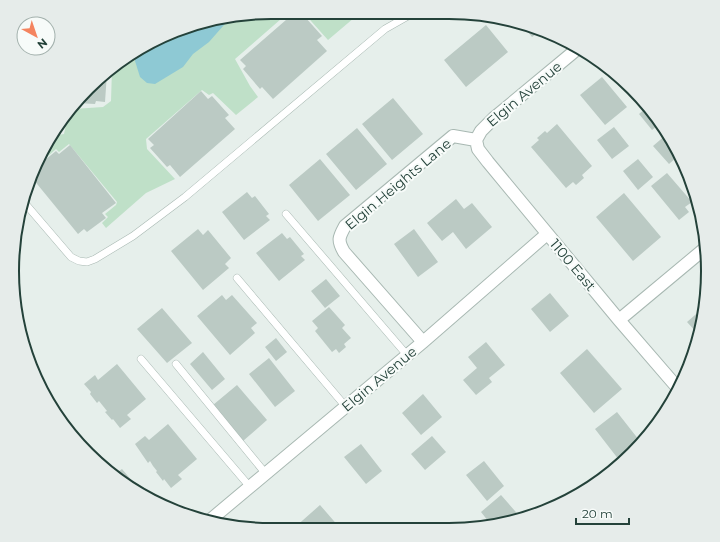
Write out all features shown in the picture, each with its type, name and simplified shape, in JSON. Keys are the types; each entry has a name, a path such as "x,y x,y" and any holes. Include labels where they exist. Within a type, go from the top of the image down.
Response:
{"street":[{"name":"Elgin Avenue","path":"476,140 481,131 494,118 573,52"},
{"name":"Elgin Heights Lane","path":"422,342 344,252 339,244 340,236 346,226 453,136 476,140"},
{"name":"1100 East","path":"476,140 478,149 547,234 674,384"},
{"name":"Elgin Avenue","path":"215,516 407,356 547,234"},
{"path":"619,320 700,253"}],"lane":[{"path":"28,206 71,257 79,261 87,262 95,259 133,236 184,197 385,29 401,19"},
{"path":"286,214 407,356"},
{"path":"237,278 346,407"},
{"path":"141,359 250,487"},
{"path":"176,364 266,474"}],"green space":[{"path":"281,19 235,59 258,97 236,115 213,93 209,95 202,90 146,139 147,149 175,179 146,193 106,228 102,223 108,217 105,214 116,205 117,202 69,144 59,152 56,149 47,157 59,135 64,134 66,124 79,109 103,107 111,101 112,76 131,61 160,45 190,32 222,24 238,21"},
{"path":"309,19 353,19 328,40"}],"water":[{"path":"225,23 209,42 193,54 183,67 155,84 147,83 140,77 135,59 175,38 190,32"}],"building":[{"path":"287,19 307,19 322,36 317,40 327,51 273,99 262,87 260,89 243,69 246,66 240,60"},
{"path":"486,25 508,52 466,87 444,60"},
{"path":"528,31 536,34 532,37"},
{"path":"602,77 627,107 605,125 580,95"},
{"path":"106,81 105,102 96,101 95,104 84,103"},
{"path":"201,91 208,99 212,96 229,115 225,118 235,129 180,177 170,165 167,167 150,148 154,145 148,139"},
{"path":"393,98 423,134 392,160 362,124"},
{"path":"643,111 656,127 652,130 639,114"},
{"path":"557,124 592,166 582,175 584,178 576,185 573,182 566,188 531,147 539,140 537,138 545,131 547,133"},
{"path":"614,127 629,146 612,159 597,140"},
{"path":"357,128 387,164 356,190 326,154"},
{"path":"663,138 675,159 669,164 653,146"},
{"path":"70,145 116,203 102,213 106,218 87,232 84,229 78,234 35,182 45,160 56,151 59,154"},
{"path":"320,159 350,195 318,221 289,185"},
{"path":"638,159 653,177 638,190 623,171"},
{"path":"667,173 691,200 691,203 685,207 689,212 679,220 651,186"},
{"path":"247,192 252,198 255,196 269,214 266,216 270,220 244,240 222,212"},
{"path":"624,193 661,237 633,261 596,217"},
{"path":"456,199 464,209 472,203 492,227 466,249 453,232 442,241 427,223"},
{"path":"198,229 203,235 208,230 231,258 225,264 229,268 203,290 171,251"},
{"path":"414,229 438,262 418,277 394,244"},
{"path":"282,233 287,239 290,237 304,254 301,256 305,260 279,281 256,253"},
{"path":"326,279 340,296 325,308 311,291"},
{"path":"550,293 569,316 550,332 531,309"},
{"path":"222,295 226,300 232,295 257,323 251,328 255,333 230,355 197,316"},
{"path":"329,307 345,325 342,328 351,338 344,344 346,347 339,353 336,349 332,352 315,331 318,328 312,321"},
{"path":"162,308 192,343 167,363 137,329"},
{"path":"697,313 694,329 687,322"},
{"path":"276,338 287,352 276,361 265,347"},
{"path":"486,342 505,365 489,378 492,382 476,395 463,380 477,368 468,357"},
{"path":"587,349 622,389 594,413 560,373"},
{"path":"203,352 225,379 212,390 190,364"},
{"path":"269,358 295,391 275,407 249,374"},
{"path":"117,364 146,399 127,415 131,419 120,428 105,412 107,411 99,401 97,403 90,394 91,392 84,384 95,375 98,380"},
{"path":"237,385 267,420 243,441 213,405"},
{"path":"423,394 442,417 421,435 402,413"},
{"path":"617,412 637,438 617,458 595,429"},
{"path":"168,424 197,459 178,475 182,479 171,488 156,472 157,471 150,461 148,463 135,444 145,436 149,440"},
{"path":"432,436 446,452 425,470 411,454"},
{"path":"361,444 382,471 366,484 344,457"},
{"path":"484,461 504,486 487,501 466,475"},
{"path":"122,469 133,482 131,481 119,471"},
{"path":"501,495 517,513 487,520 481,512"},
{"path":"320,505 336,523 300,523"}]}
